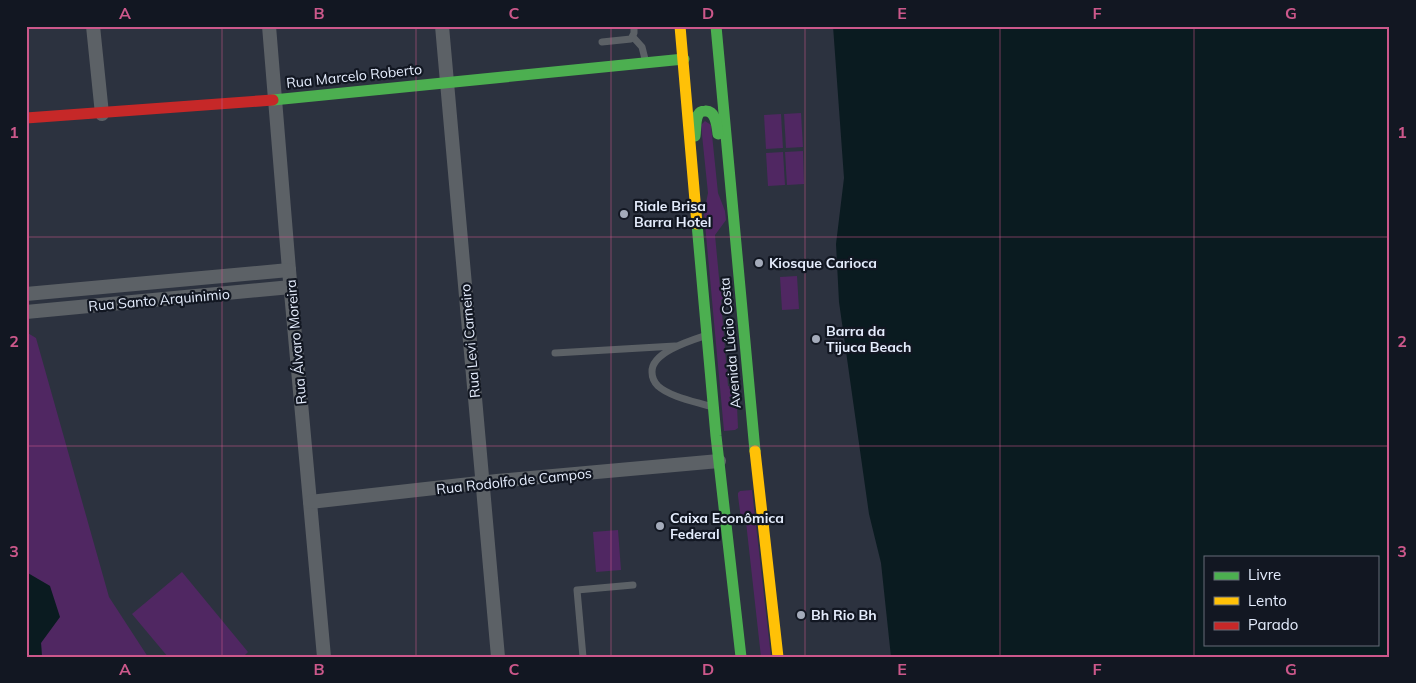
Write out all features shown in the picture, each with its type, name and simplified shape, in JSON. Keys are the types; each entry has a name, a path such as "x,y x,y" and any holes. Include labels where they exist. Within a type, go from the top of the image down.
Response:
{"main road":[{"name":"Avenida Lúcio Costa","path":"680,26 719,462 741,657"},
{"name":"Avenida Lúcio Costa","path":"716,26 753,432 778,657"},
{"name":"Rua Marcelo Roberto","path":"26,118 102,114 276,99 684,59"},
{"path":"692,174 697,118 702,110 706,110 714,116 730,182"}],"street":[{"path":"93,26 102,114"},
{"name":"Rua Álvaro Moreira","path":"269,26 324,657"},
{"name":"Rua Levi Carneiro","path":"442,26 498,657"},
{"name":"Rua Santo Arquinimio","path":"26,294 289,270"},
{"name":"Rua Santo Arquinimio","path":"26,312 291,287"},
{"name":"Rua Rodolfo de Campos","path":"310,502 483,483 719,462"}],"lane":[{"path":"633,37 634,26"},
{"path":"602,42 628,40 633,37"},
{"path":"633,37 642,47 646,63"},
{"path":"707,335 676,346 658,358 652,368 653,378 658,386 676,396 714,407"},
{"path":"554,353 676,346"},
{"path":"582,657 577,590 633,585"}],"shaded area":[{"path":"833,26 1390,26 1390,657 891,657 881,563 869,514 839,302 836,244 844,178"},
{"path":"801,113 803,147 786,148 784,114"},
{"path":"781,114 783,148 766,149 764,115"},
{"path":"705,121 711,125 718,193 725,211 726,220 715,235 720,288 730,290 731,294 721,300 728,386 739,388 739,394 729,397 737,406 738,428 724,431 704,213 708,193 701,125"},
{"path":"803,151 804,184 787,185 785,152"},
{"path":"783,152 785,185 768,186 766,153"},
{"path":"797,276 799,309 782,310 780,277"},
{"path":"26,332 36,338 109,597 148,657 42,657 41,643 50,586 26,572"},
{"path":"752,490 771,657 761,657 746,522 741,519 738,496 740,491"},
{"path":"618,530 621,570 596,572 593,532"},
{"path":"26,572 50,586 60,617 41,643 42,657 26,657"},
{"path":"182,572 248,652 243,657 168,657 132,614"}],"traffic: fast":[{"path":"716,26 755,451"},
{"path":"273,100 684,59"},
{"path":"695,136 697,117 700,112 704,111 709,111 714,116 718,134"},
{"path":"697,224 716,436 741,657"}],"traffic: slow":[{"path":"680,26 697,224"},
{"path":"755,451 778,657"}],"traffic: jam":[{"path":"26,118 273,100"}],"place":[{"name":"Riale Brisa Barra Hotel","path":"624,214"},
{"name":"Kiosque Carioca","path":"759,263"},
{"name":"Barra da Tijuca Beach","path":"816,339"},
{"name":"Caixa Econômica Federal","path":"660,526"},
{"name":"Bh Rio Bh","path":"801,615"}]}
